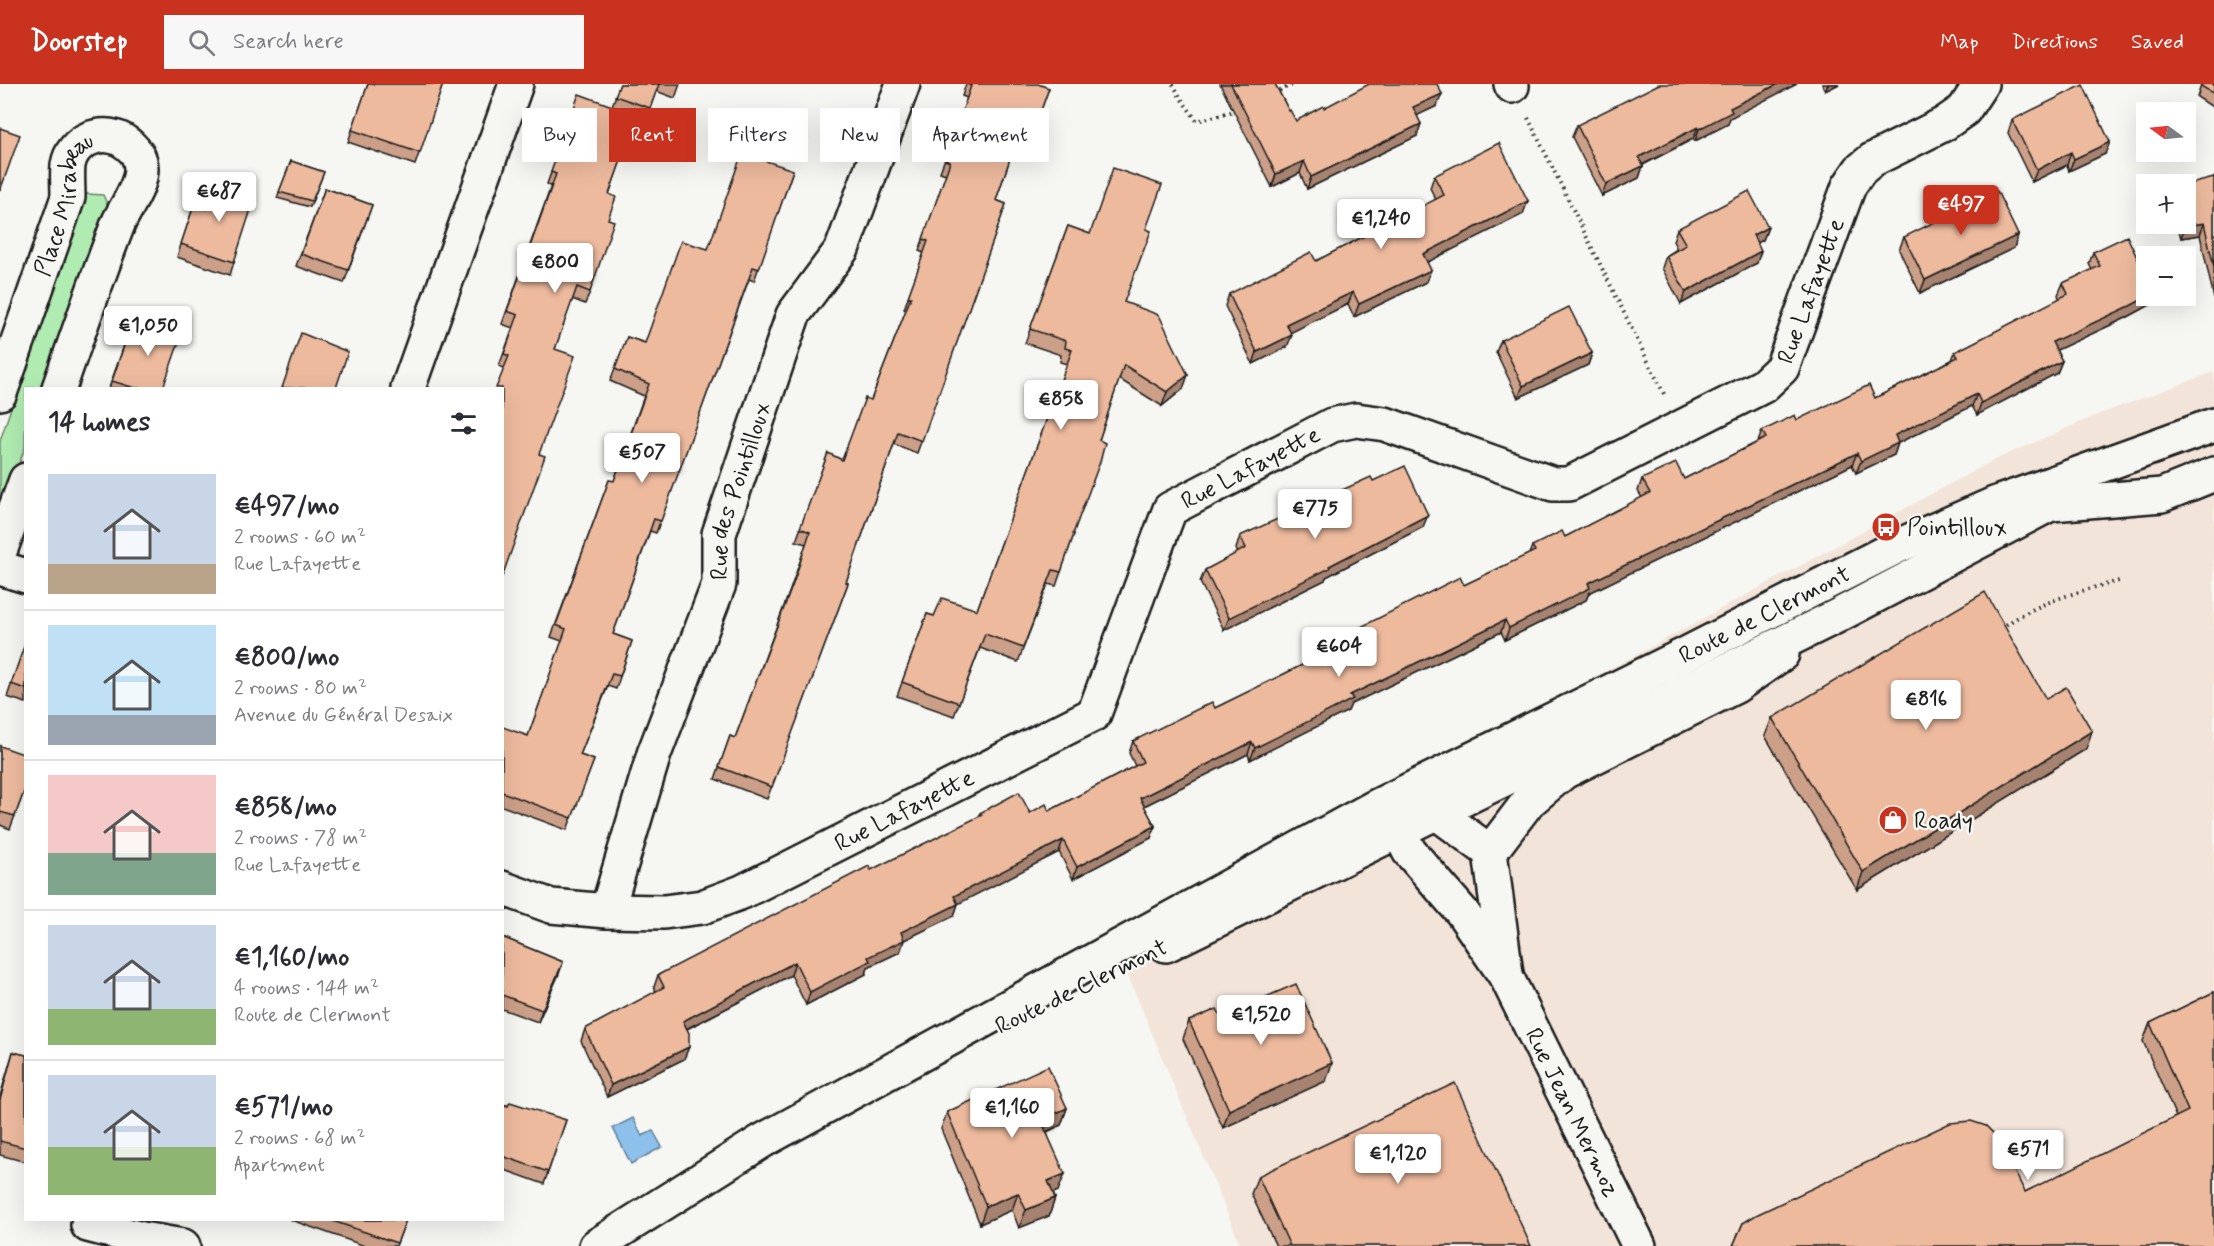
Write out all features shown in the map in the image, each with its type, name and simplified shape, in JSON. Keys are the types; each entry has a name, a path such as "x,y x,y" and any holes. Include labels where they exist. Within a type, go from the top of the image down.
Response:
{"street":[{"path":"408,387 516,84"},
{"name":"Rue des Pointilloux","path":"607,911 654,754 719,584 719,534 794,315 842,249 903,84"},
{"name":"Rue Lafayette","path":"504,889 551,906 607,911 664,912 702,907 742,892 1094,714 1170,509 1332,425 1356,420 1385,424 1553,484 1569,484 1763,386 1782,368 1849,186 1860,170 1872,160 1944,124 1964,110 1981,84"},
{"name":"Place Mirabeau","path":"0,393 68,197 68,163 78,146 89,137 104,135 118,138 131,146 139,157 141,171 136,187 119,221 58,387"},
{"name":"Route de Clermont","path":"596,1246 762,1141 1408,809 1684,655 1898,546 1997,503 2214,425"},
{"name":"Route de Clermont","path":"1408,809 1837,616 2051,504 2116,459"},
{"path":"2051,504 2162,495 2214,474"},
{"path":"0,551 24,485"},
{"path":"0,568 24,575"},
{"name":"Route de Clermont","path":"1491,852 1528,802 1564,772 1736,686 1837,616"},
{"path":"1408,809 1491,852"},
{"name":"Rue Jean Mermoz","path":"1408,809 1409,851 1462,912 1507,978 1639,1246"},
{"name":"Rue Jean Mermoz","path":"1491,852 1507,978"},
{"path":"84,1230 183,1246"}],"path":[{"path":"1173,84 1197,121 1245,107"},
{"path":"1264,98 1294,84"},
{"path":"1511,85 1680,427"},
{"path":"1998,631 2017,616 2056,598 2119,581"}],"shaded area":[{"path":"2214,372 2214,1246 1241,1246 1113,940 1992,461 2102,413"}],"green space":[{"path":"87,194 103,195 108,206 46,387 24,387 24,450 0,519 0,441 80,200"}],"water":[{"path":"633,1118 642,1136 653,1131 662,1147 631,1164 613,1128"}],"building":[{"path":"368,84 443,84 420,153 352,130"},
{"path":"620,84 659,84 650,108 615,96"},
{"path":"967,84 1038,84 1049,88 1042,108 963,108 971,86"},
{"path":"1231,84 1275,84 1296,121 1369,84 1437,84 1442,94 1413,107 1421,124 1311,177 1304,161 1276,174"},
{"path":"1659,84 1778,84 1730,108 1732,112 1639,157 1643,166 1606,184 1577,125"},
{"path":"2202,84 2214,84 2214,94 2201,86"},
{"path":"2083,85 2110,142 2074,159 2071,152 2037,170 2012,120"},
{"path":"579,94 618,108 609,108 609,162 620,162 609,194 616,197 608,219 614,221 590,292 577,287 555,349 575,356 539,454 545,456 504,571 504,387 496,387 509,356 504,354 518,315 507,311 556,174 551,172 555,162 597,162 597,108 574,108"},
{"path":"0,128 20,135 0,191"},
{"path":"1499,143 1528,201 1423,254 1431,270 1359,304 1353,292 1286,324 1292,335 1257,352 1229,294 1311,252 1316,261 1444,195 1434,176"},
{"path":"291,161 324,172 312,201 279,192"},
{"path":"739,162 769,162 793,170 759,269 753,267 661,521 654,519 613,634 632,641 620,676 612,674 580,755 594,760 572,818 504,793 504,727 528,736 566,629 556,625 609,480 614,481 649,384 615,369 627,337 645,343 681,241 708,249"},
{"path":"950,162 1009,162 996,200 1006,204 922,441 898,432 846,582 848,583 772,787 719,767 730,736 735,738 794,581 810,532 800,528 828,453 842,460 865,398 871,400 911,297 908,297 928,241 923,239"},
{"path":"1113,168 1162,185 1146,229 1151,231 1124,302 1159,315 1188,375 1167,392 1124,365 1099,440 1105,443 1100,462 1061,572 1053,570 1023,648 985,634 959,703 902,682 927,614 934,616 942,598 977,610 1072,350 1065,348 1066,341 1030,329 1068,226 1090,234"},
{"path":"2214,178 2214,267 2204,223 2196,224 2196,182"},
{"path":"214,184 255,197 234,262 181,244 194,205 206,209"},
{"path":"325,188 372,205 348,270 301,254"},
{"path":"1749,191 1768,227 1753,235 1761,251 1686,292 1666,256 1686,245 1677,229"},
{"path":"1997,191 2018,235 1925,280 1904,237"},
{"path":"2127,236 2136,255 2136,303 2052,342 2062,361 1981,403 1977,394 1895,435 1898,443 1861,461 1857,453 1588,583 1590,588 1509,628 1505,620 1350,695 1353,699 1255,748 1252,742 1140,798 1155,826 1077,867 1063,840 954,896 958,904 901,932 904,940 868,957 870,961 810,992 795,962 683,1021 689,1033 689,1047 611,1085 585,1029 664,987 658,975 869,866 871,870 982,815 980,813 1019,792 1030,813 1046,804 1049,811 1143,762 1133,741 1212,702 1215,708 1347,643 1343,636 1460,577 1464,585 1535,551 1532,546 1562,531 1565,537 1650,493 1642,479 1676,463 1684,479 1766,438 1762,431 1795,415 1797,420 1869,385 1875,398 1958,357 1955,352 2068,294 2063,283 2100,266 2093,252"},
{"path":"1569,307 1592,353 1523,386 1501,340"},
{"path":"143,319 182,333 163,387 132,387 112,381 127,337 135,341"},
{"path":"301,333 348,352 336,387 282,387"},
{"path":"1405,466 1428,515 1329,566 1330,568 1229,618 1205,570 1246,548 1240,536 1371,477 1373,481"},
{"name":"Roady","path":"1985,592 2046,699 2066,687 2092,731 1863,872 1772,718"},
{"path":"24,647 24,688 11,684"},
{"path":"0,746 24,754 24,791 15,816 0,812"},
{"path":"504,938 563,962 542,1010 504,996"},
{"path":"1296,984 1332,1063 1229,1110 1189,1021 1217,1009 1221,1016"},
{"path":"2214,992 2214,1246 1733,1246 1743,1223 1756,1215 1950,1123 1971,1121 1986,1126 1997,1137 2025,1192 2188,1111 2150,1023"},
{"path":"13,1052 24,1055 24,1147 0,1141 0,1100"},
{"path":"1048,1066 1067,1108 1041,1120 1065,1174 1048,1181 1055,1198 1026,1210 1018,1193 986,1206 947,1112"},
{"path":"1455,1083 1531,1246 1290,1246 1258,1176"},
{"path":"510,1102 566,1120 548,1172 504,1157 504,1105 508,1106"},
{"path":"333,1221 406,1221 397,1243"}],"place":[{"name":"Pointilloux","path":"1886,527"},
{"name":"Roady","path":"1893,820"}]}
